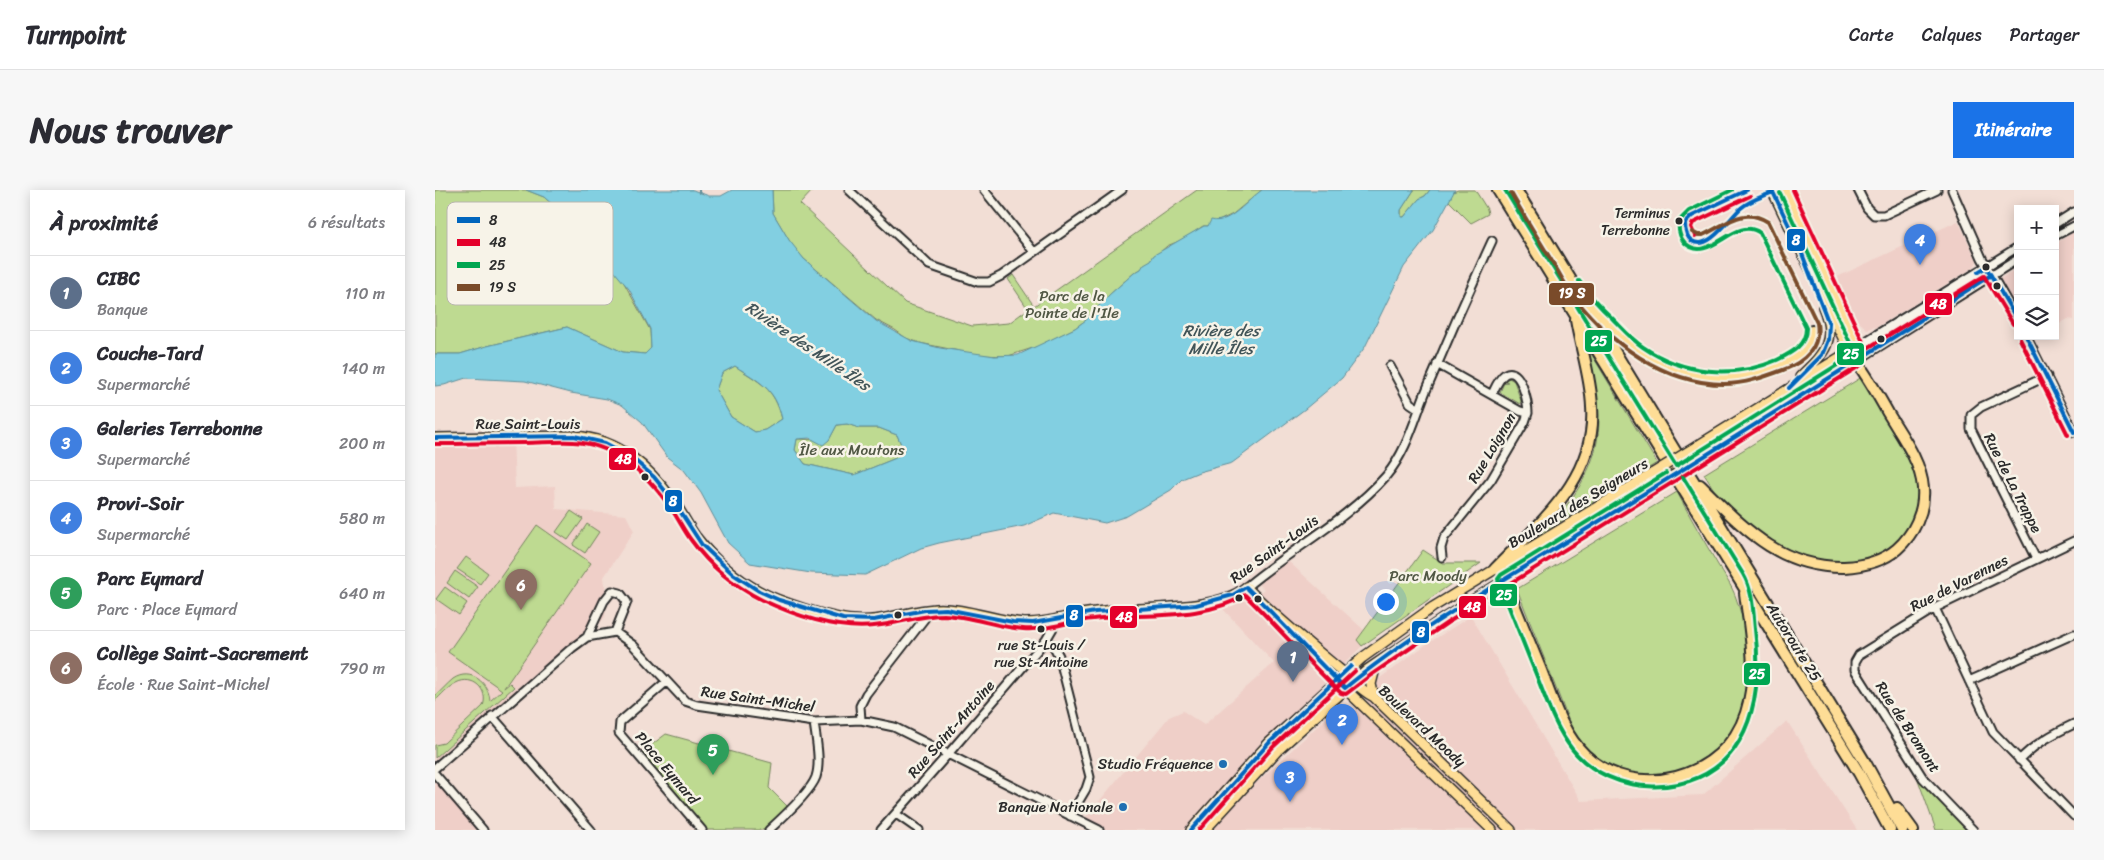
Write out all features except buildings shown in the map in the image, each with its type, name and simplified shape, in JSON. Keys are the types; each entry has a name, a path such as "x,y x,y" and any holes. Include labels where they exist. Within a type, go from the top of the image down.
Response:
{"highway":[{"name":"Autoroute 25","path":"1498,190 1865,783 1890,830"},
{"name":"Autoroute 25","path":"1515,190 1866,764 1902,830"},
{"path":"1581,296 1641,353 1654,361 1678,370 1705,377 1744,376 1779,366 1807,348 1812,331"},
{"path":"1495,569 1559,504 1580,471 1588,449 1592,425 1592,399 1575,314"},
{"path":"1693,479 1747,531 1773,549 1795,559 1816,565 1849,566 1869,563 1893,552 1908,537 1919,518 1923,496 1922,481 1912,454 1857,361"},
{"path":"1504,580 1561,719 1576,744 1592,760 1609,771 1630,778 1653,781 1679,777 1705,765 1727,746 1741,724 1749,698 1753,660 1744,589"},
{"path":"1866,764 1913,830"}],"main road":[{"path":"1772,190 1801,251 1854,349"},
{"path":"1786,190 1854,349 1857,361"},
{"path":"1788,390 1820,359 1827,346 1829,333 1828,320 1801,251"},
{"name":"Boulevard des Seigneurs","path":"1191,830 1269,743 1344,672 1397,632 1495,569 1854,349"},
{"name":"Boulevard des Seigneurs","path":"1205,830 1277,751 1353,681 1428,628 1857,361"},
{"name":"Rue Saint-Louis","path":"435,438 574,436 602,440 621,449 649,473 670,497 703,545 728,569 759,592 828,615 854,621 873,620 927,610 955,610 1026,623 1099,611 1203,604 1232,596 1246,587"},
{"name":"Boulevard Moody","path":"1246,587 1287,627 1344,672 1364,692 1374,697 1511,830"},
{"name":"Boulevard Moody","path":"1287,627 1307,652 1492,830"},
{"path":"1374,697 1371,684 1376,665"}],"street":[{"path":"849,190 929,265 968,279 983,282 995,280 1121,190"},
{"path":"984,190 1034,252"},
{"path":"1858,190 1867,208 1874,215 1884,215 1937,190"},
{"path":"1951,190 1986,267 2014,314"},
{"path":"2059,221 2074,212"},
{"path":"2059,234 2074,226"},
{"name":"Rue Saint-Louis","path":"1246,587 1276,563 1329,527 1385,477 1401,456 1437,364 1491,241"},
{"name":"Boulevard des Seigneurs","path":"1854,349 2014,250"},
{"name":"Boulevard des Seigneurs","path":"1857,361 2014,261"},
{"path":"2028,340 2074,432"},
{"name":"Rue Loignon","path":"1437,364 1520,411 1528,413 1525,422 1491,480 1444,538 1441,550 1442,557"},
{"path":"1390,366 1410,403 1419,409"},
{"path":"1492,394 1503,376 1509,373 1515,374 1521,384 1528,413"},
{"name":"Rue de La Trappe","path":"2036,559 1971,429 1971,415 1981,407 2047,376"},
{"name":"Rue de Varennes","path":"1859,655 1935,608 2074,541"},
{"path":"435,768 492,716 587,637 604,601 612,591 620,593 627,602 615,632 587,637"},
{"path":"1935,608 1993,732 2074,816"},
{"path":"861,720 862,700 925,618 927,610"},
{"name":"Rue Saint-Antoine","path":"881,830 1046,640 1053,627 1053,620"},
{"name":"Rue Saint-Michel","path":"615,632 633,645 685,701 697,705 815,722 861,720 894,727 1099,830"},
{"path":"1969,682 2074,634"},
{"path":"1046,640 1053,645 1059,656 1090,777 1086,789 1070,816"},
{"name":"Rue de Bromont","path":"1859,655 1855,662 1855,670 1923,778 1973,830"},
{"name":"Place Eymard","path":"666,682 620,722 619,733 702,830"},
{"path":"492,716 591,830"},
{"path":"769,830 791,810 816,778 815,722"},
{"path":"2019,760 2041,741 2074,724"},
{"path":"435,774 483,830"},
{"path":"896,814 919,830"}],"shaded area":[{"path":"1958,221 1977,261 1974,267 1875,328 1874,326 1868,330 1857,320 1837,277"},
{"path":"2074,232 2074,320 2068,319 2059,324 2059,250 2059,241"},
{"path":"2014,270 2014,305 2000,279"},
{"path":"513,438 515,488 555,486 556,509 626,515 634,531 604,577 607,603 605,617 587,637 435,768 435,440"},
{"path":"1288,561 1364,630 1357,640 1362,646 1326,682 1189,830 1099,830 1082,822 1169,717 1183,711 1204,725 1274,663 1222,608 1242,600 1248,602 1264,589 1259,584 1264,578"},
{"path":"1471,616 1581,801 1703,795 1787,721 1857,830 1206,830 1339,706 1348,705 1355,711 1379,691 1377,683 1380,678 1427,644"},
{"path":"435,775 483,830 435,830"}],"green space":[{"path":"435,190 526,190 544,197 549,202 447,202 447,305 613,305 613,269 623,281 650,330 651,348 645,354 623,352 567,327 460,354 435,354"},
{"name":"Parc de la Pointe de l'Ile","path":"772,190 813,190 800,204 905,303 972,326 1009,323 1028,309 1008,279 1013,275 1034,306 1197,190 1262,190 1233,214 1208,226 1203,226 1184,239 1167,246 1109,295 1086,320 1075,328 1039,346 1008,356 979,355 920,343 906,338 876,320 804,259 793,247 773,213"},
{"path":"1414,190 1430,190 1419,199 1404,217 1401,217 1401,210"},
{"path":"1458,190 1475,190 1487,209 1488,214 1471,223 1448,200 1453,192"},
{"path":"1589,350 1657,463 1535,537 1570,501 1583,481 1591,463 1599,428 1599,411"},
{"path":"735,366 765,387 775,400 782,419 765,430 755,432 731,417 716,390 722,373"},
{"path":"1862,377 1911,465 1917,484 1918,497 1911,527 1894,546 1878,556 1855,562 1834,563 1796,554 1761,534 1718,496 1704,474"},
{"path":"1509,378 1514,381 1521,401 1520,404 1500,392 1504,383 1508,382 1505,381"},
{"name":"Île aux Moutons","path":"847,424 859,428 879,428 897,435 904,451 896,458 854,475 805,464 795,450 797,439 829,440 837,425"},
{"path":"1677,492 1736,598 1743,620 1746,642 1746,687 1742,707 1735,725 1718,747 1704,759 1669,773 1633,774 1615,769 1599,760 1584,746 1572,729 1517,589"},
{"path":"571,511 583,519 568,540 556,532"},
{"path":"587,524 599,532 585,553 573,545"},
{"path":"537,525 591,563 504,688 510,683 514,687 435,758 435,745 444,743 483,706 484,694 482,689 474,682 462,681 453,685 435,701 435,696 453,679 466,675 472,676 483,683 489,694 490,701 502,690 448,652"},
{"name":"Parc Moody","path":"1423,550 1443,563 1481,563 1362,646 1357,640"},
{"path":"466,557 488,573 480,584 457,569"},
{"path":"455,571 478,587 469,599 447,583"},
{"path":"445,587 467,603 459,615 436,599"},
{"path":"666,734 772,763 769,788 791,810 769,830 702,830 638,755"},
{"path":"1916,774 1970,830 1936,830"}],"water":[{"name":"Rivière des Mille Îles","path":"526,190 693,190 709,196 721,196 732,190 772,190 773,213 789,240 804,259 876,321 912,341 940,348 995,356 1018,355 1075,328 1086,320 1109,295 1151,260 1154,255 1204,226 1208,226 1211,220 1218,221 1232,215 1262,190 1414,190 1401,210 1401,217 1404,217 1419,199 1430,190 1455,190 1433,230 1404,267 1365,347 1342,378 1305,409 1232,463 1182,479 1171,490 1127,516 1105,523 1054,513 1024,526 921,548 865,575 811,573 750,563 728,543 701,493 684,470 667,457 642,422 622,405 607,399 571,393 525,381 466,378 435,386 435,354 460,354 567,327 623,352 645,354 651,348 650,329 629,289 613,270 613,202 549,202 544,197","holes":["735,366 759,382 771,393 779,408 782,419 765,430 755,432 731,417 716,390 722,373","847,424 859,428 879,428 897,435 904,451 896,458 854,475 805,464 795,450 797,439 810,438 823,445 829,440 837,425"]}],"transit line":[{"name":"25","path":"1505,190 1676,466 1850,357 1852,347 1780,193"},
{"name":"25","path":"1579,281 1599,305 1643,347 1674,363 1709,371 1743,370 1760,366 1787,355 1801,344 1806,328 1760,233 1751,229 1741,230 1713,245 1703,248 1694,248 1685,243 1680,236 1679,221 1689,211 1732,190"},
{"name":"8","path":"1747,190 1692,216 1685,223 1686,230 1688,237 1692,241 1705,242 1719,232 1736,212 1745,205 1773,192 1801,251 1829,324 1828,340 1822,355 1789,388"},
{"name":"48","path":"435,444 573,442 589,444 617,455 653,485 672,510 688,537 723,574 762,600 816,620 860,627 883,625 926,616 944,615 964,617 1013,628 1032,629 1093,619 1171,614 1210,609 1245,595 1328,681 1341,693 1346,694 1447,623 1861,365 1864,344 1793,190"},
{"path":"1511,193 1574,297 1604,330 1640,358 1680,377 1724,384 1762,378 1791,367 1804,358 1814,346 1818,332 1817,323 1768,222 1759,218 1742,216 1703,235 1692,232"},
{"name":"48","path":"1695,236 1691,227 1693,223 1750,196"},
{"name":"8","path":"1978,272 1986,267 2014,314"},
{"name":"8","path":"435,438 574,436 605,443 631,457 654,477 674,502 702,545 733,574 759,591 779,600 843,619 874,620 925,610 946,609 1013,622 1033,623 1095,612 1196,605 1233,595 1246,587 1345,688 1374,665 1466,603 1743,432 1991,275"},
{"name":"48","path":"1845,362 1984,276 2013,324"},
{"name":"48","path":"2020,340 2068,435"},
{"name":"8","path":"2028,340 2074,432"},
{"name":"25","path":"1666,473 1501,575 1498,579 1550,710 1565,740 1588,765 1608,777 1630,784 1676,785 1698,778 1718,766 1734,749 1742,736 1753,707 1757,676 1757,644 1749,587 1743,574 1683,477"},
{"name":"8","path":"1191,830 1269,743 1351,666"},
{"name":"48","path":"1199,830 1273,747 1355,671"}],"place":[{"name":"Terminus Terrebonne","path":"1679,221"},
{"name":"Provi-Soir","path":"1920,265"},
{"name":"Collège Saint-Sacrement","path":"521,610"},
{"name":"rue St-Louis / rue St-Antoine","path":"1041,629"},
{"name":"CIBC","path":"1293,682"},
{"name":"Couche-Tard","path":"1342,745"},
{"name":"Studio Fréquence","path":"1223,764"},
{"name":"Parc Eymard","path":"713,775"},
{"name":"Galeries Terrebonne","path":"1290,802"},
{"name":"Banque Nationale","path":"1123,807"}]}
